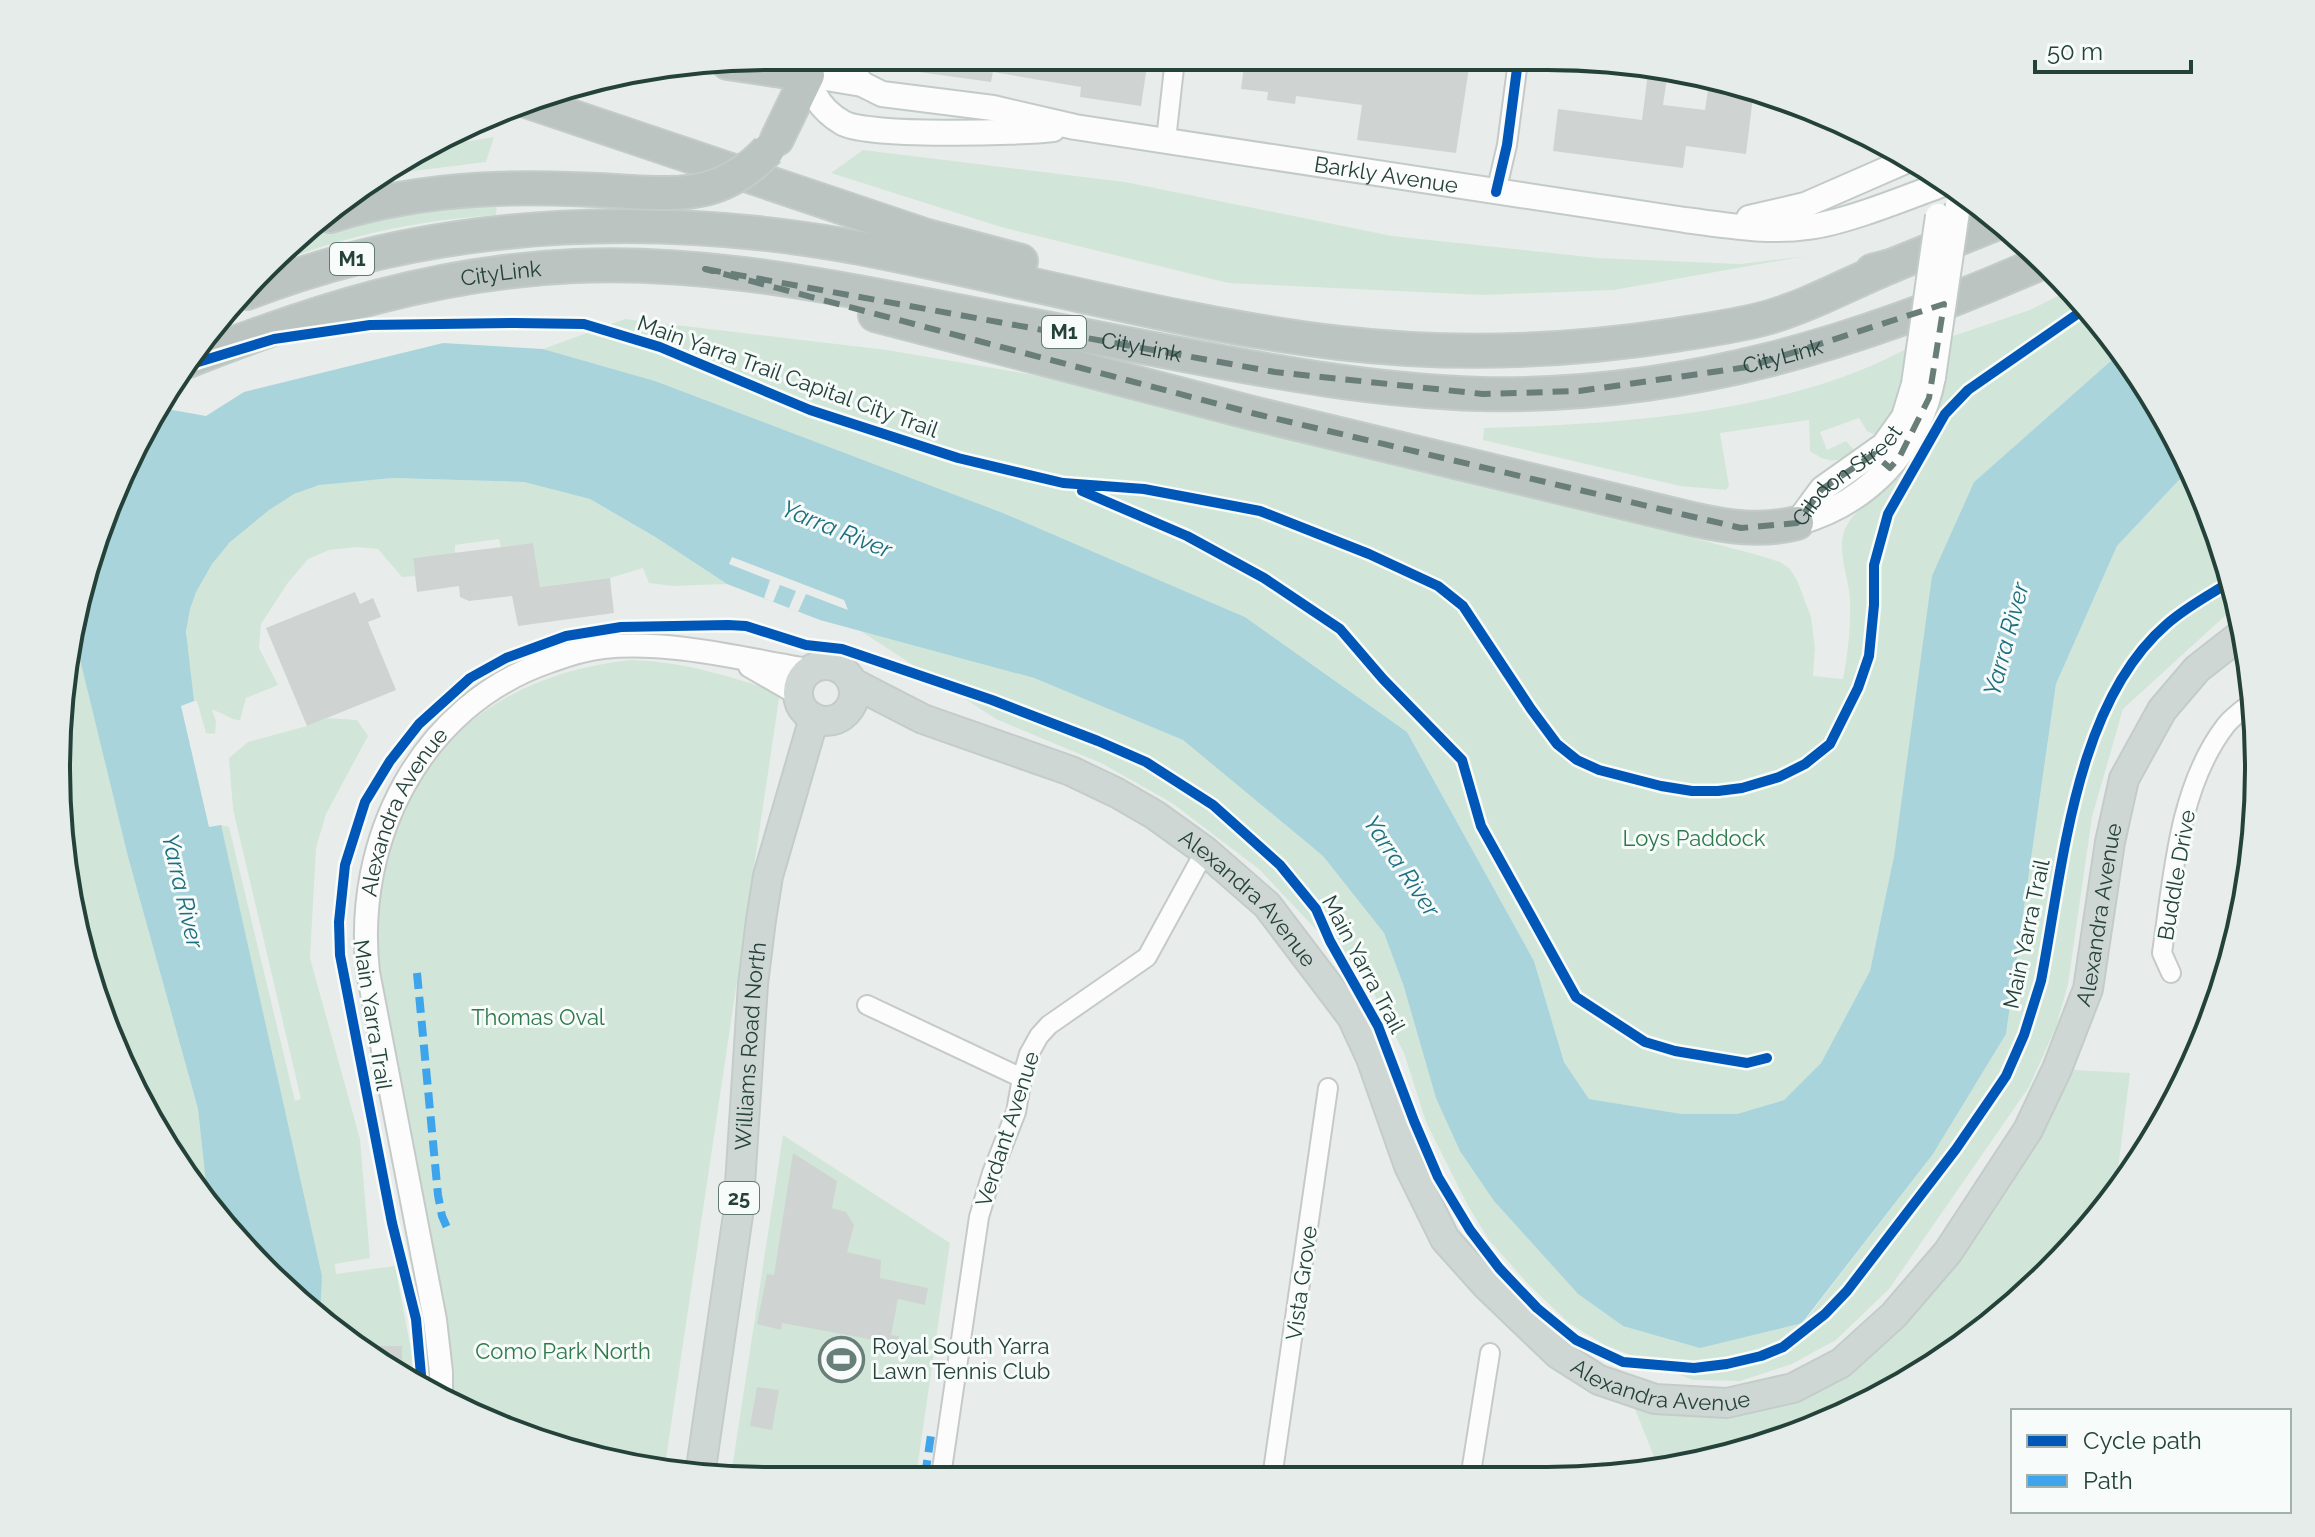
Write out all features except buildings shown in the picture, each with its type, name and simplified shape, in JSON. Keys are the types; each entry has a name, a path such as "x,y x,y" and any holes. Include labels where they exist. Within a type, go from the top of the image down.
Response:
{"highway":[{"path":"772,145 806,70"},
{"path":"349,210 424,193 532,187 682,194 711,189 742,174 772,145 821,106"},
{"name":"M1","path":"544,107 927,236 994,255 1095,279 1350,324 1491,329 1588,324 1739,302 1891,266"},
{"name":"M1","path":"264,286 348,260 459,238 574,227 675,227 812,240 884,252 1135,307 1339,343 1469,351 1560,348 1641,340 1769,317 1988,227"},
{"name":"CityLink","path":"207,353 351,302 463,277 581,266 705,269 827,287 1301,376 1428,392 1531,394 1645,384 1748,367 1899,322 2032,267"},
{"path":"705,269 1256,414 1692,519 1741,528 1797,523"}],"main road":[{"path":"809,70 813,92 821,106 862,84 852,70"},
{"name":"Barkly Avenue","path":"820,70 862,84 876,93 993,108 1075,127 1698,222 1772,229 1811,227 1945,195"},
{"name":"Barkly Avenue","path":"821,106 844,123 868,129 1021,131 1075,127"},
{"name":"Barkly Avenue","path":"1698,222 1746,218 1793,209 1897,165"},
{"name":"Gibdon Street","path":"1797,523 1836,509 1867,488 1924,380 1947,196"},
{"name":"Gibdon Street","path":"1797,523 1818,493 1837,478 1882,461"},
{"path":"1837,478 1855,487 1867,488"},
{"name":"Alexandra Avenue","path":"851,696 1071,771 1155,815 1205,851 1267,905 1352,1017 1371,1058 1409,1166 1445,1239 1487,1286 1558,1354 1599,1380 1655,1399 1727,1403 1793,1388 1841,1363 1894,1315 1948,1252 2028,1130 2057,1069 2088,989 2110,842 2124,779 2162,710 2197,669 2233,641"},
{"path":"825,664 842,669 851,696 840,717 832,720 814,718 802,708 803,682 825,664"},
{"name":"Williams Road North","path":"702,1464 738,1215 753,984 761,920 768,876 814,718"}],"street":[{"path":"1166,140 1174,70"},
{"path":"1496,192 1507,145 1517,70"},
{"name":"Alexandra Avenue","path":"441,1385 435,1320 370,987 364,938 369,878 379,840 394,803 411,771 446,726 467,707 525,669 600,647 648,645 735,658 803,682"},
{"name":"Buddle Drive","path":"2171,973 2162,953 2181,823 2205,761 2227,723 2243,710"},
{"name":"Verdant Avenue","path":"942,1467 979,1217 1016,1112 1022,1078 1039,1036 1049,1025 1147,957 1205,851"},
{"path":"867,1005 1022,1078"},
{"name":"Vista Grove","path":"1274,1467 1328,1088"},
{"path":"1472,1467 1490,1353"}],"highlighted area":[{"path":"705,269 1275,372 1483,394 1579,391 1748,367 1944,304 1929,398 1899,458 1890,468 1874,454 1822,489 1797,523 1741,528 1256,414"}],"green space":[{"path":"494,137 486,162 406,172 419,164 458,143"},
{"path":"863,150 1125,182 1392,236 1598,258 1740,264 1806,256 1614,290 1483,295 1228,283 1001,227 831,173"},
{"path":"497,203 496,215 442,220 388,230 294,256 322,231 344,224 460,205"},
{"name":"Loys Paddock","path":"2060,295 2113,359 1974,482 1933,576 1894,856 1870,971 1821,1063 1784,1100 1737,1114 1682,1114 1589,1099 1564,1062 1534,961 1407,732 1245,617 1003,513 655,381 543,349 625,319 887,350 1040,376 1652,527 1754,554 1780,562 1790,569 1811,617 1815,648 1813,676 1843,679 1850,610 1842,553 1846,527 1863,507 1899,477 1921,445 1941,392 1953,336 2030,310"},
{"path":"1908,348 1900,397 1877,436 1867,431 1859,418 1820,432 1827,450 1846,441 1855,451 1832,460 1810,451 1809,420 1720,433 1729,486 1726,490 1680,486 1483,440 1484,428 1646,418 1756,401 1810,388"},
{"path":"393,478 524,482 590,499 727,584 673,586 649,583 643,568 610,578 540,587 533,544 501,547 499,539 455,545 455,553 413,558 415,576 402,577 378,549 357,547 329,550 308,559 261,624 259,648 278,685 246,698 240,720 212,710 216,721 215,734 206,733 197,701 194,701 187,632 190,609 208,570 240,532 279,502 299,492 328,483"},
{"path":"2181,478 2192,501 2208,544 2227,614 2123,709 2092,817 2068,984 2056,1027 2029,1087 1889,1289 1836,1340 1792,1364 1740,1381 1693,1380 1605,1345 1570,1324 1528,1284 1489,1240 1467,1204 1426,1122 1404,1053 1371,988 1260,870 1172,803 1101,763 996,719 856,628 1034,678 1183,740 1323,856 1384,933 1494,1201 1578,1294 1623,1326 1803,1323 1933,1154 2006,1034 2056,684 2117,546"},
{"path":"79,656 128,857 198,1109 206,1182 164,1118 123,1036 107,993 83,905 71,814 70,768 71,723"},
{"path":"630,660 651,661 724,675 780,692 666,1459 632,1454 544,1430 451,1390 378,973 375,906 386,855 403,809 426,769 456,735 491,707 532,685 578,669"},
{"path":"327,718 357,720 368,736 326,814 316,848 310,958 360,1139 370,1258 335,1264 336,1274 395,1266 413,1369 343,1323 304,1290 209,828 229,827 295,1101 301,1099 233,809 229,758 248,742"},
{"path":"2057,1069 2130,1073 2118,1170 2072,1229 2007,1294 1972,1323 1896,1373 1814,1414 1727,1443 1655,1458 1627,1389 1655,1399 1793,1388 1894,1315"},
{"name":"Royal South Yarra Lawn Tennis Club","path":"783,1135 950,1243 917,1467 732,1466"}],"water":[{"name":"Yarra River","path":"443,343 543,349 655,381 1003,513 1245,617 1407,732 1534,961 1564,1062 1589,1099 1682,1114 1737,1114 1784,1100 1821,1063 1870,971 1894,856 1932,576 1974,482 2113,359 2151,419 2181,478 2117,546 2056,684 2006,1034 1933,1154 1802,1323 1700,1348 1623,1326 1578,1294 1494,1201 1460,1151 1436,1098 1404,987 1384,933 1323,856 1183,740 1034,678 820,620 727,584 590,499 524,482 393,478 319,485 294,494 230,542 212,564 196,592 186,632 194,701 181,706 209,827 221,825 322,1276 321,1304 243,1229 206,1182 198,1109 128,857 79,656 107,544 142,460 170,410 206,416 244,392"}],"pier":[{"path":"732,557 844,600 848,610 806,594 798,612 789,608 796,591 780,585 773,602 764,598 770,580 729,564"}],"marked path":[{"path":"417,973 438,1195 448,1230"},
{"path":"926,1467 931,1435"}],"cycle path":[{"path":"1496,192 1507,145 1517,70"},
{"name":"Main Yarra Trail Capital City Trail","path":"201,361 274,339 370,325 584,324 660,347 810,410 958,458 1063,483 1144,489 1260,511 1369,554 1438,586 1463,606 1531,709 1557,744 1577,760 1599,770 1661,786 1718,791 1742,788 1779,777 1805,764 1830,744 1858,688 1869,656 1874,565 1888,514 1945,414 1968,390 2077,314"},
{"path":"1082,491 1187,536 1264,578 1340,629 1383,679 1462,760 1481,826 1576,997 1645,1042 1675,1051 1747,1063 1767,1058"},
{"name":"Main Yarra Trail","path":"421,1374 416,1319 392,1223 340,955 339,922 345,865 365,802 390,761 419,724 470,678 506,658 566,636 621,627 746,626 806,645 842,649 992,700 1146,762 1213,805 1280,865 1316,909 1330,941 1378,1026 1438,1177 1470,1230 1499,1268 1537,1308 1576,1340 1623,1362 1694,1368 1761,1356 1783,1347 1825,1314 1847,1291 1956,1149 2006,1076 2024,1035 2041,981 2077,790 2092,742 2111,698 2136,658 2167,624 2221,587"}],"place":[{"name":"Royal South Yarra Lawn Tennis Club","path":"841,1359"}],"park label":[{"name":"Thomas Oval","path":"538,1017"},
{"name":"Como Park North","path":"563,1351"}]}
